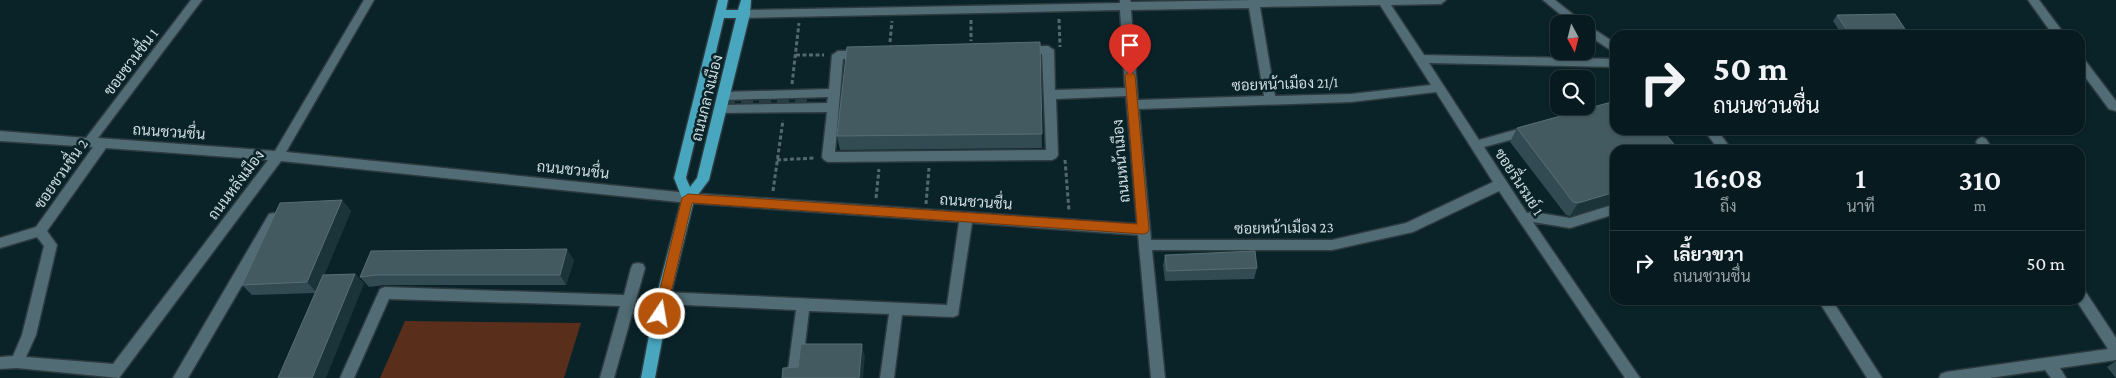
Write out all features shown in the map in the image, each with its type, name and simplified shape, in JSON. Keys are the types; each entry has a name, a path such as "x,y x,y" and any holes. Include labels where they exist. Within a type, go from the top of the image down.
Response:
{"main road":[{"name":"ถนนกลางเมือง","path":"688,198 680,178 723,0"},
{"name":"ถนนกลางเมือง","path":"648,378 663,298 688,198 703,180 746,0"},
{"path":"719,14 744,14"}],"street":[{"name":"ซอยชวนชื่น 1","path":"88,142 197,0"},
{"name":"ถนนหลังเมือง","path":"114,375 278,156 369,0"},
{"path":"744,14 892,11 959,5 971,9 1059,8 1125,3 1254,4 1441,0"},
{"path":"1548,0 1568,15"},
{"path":"2033,0 2055,30"},
{"name":"ซอยรื่นรมย์ 1","path":"1383,1 1524,219 1632,378"},
{"name":"ถนนหน้าเมือง","path":"1125,3 1143,230 1158,378"},
{"path":"1254,4 1270,99"},
{"path":"1595,35 1610,45"},
{"path":"1048,50 1052,155 828,157 838,55 971,52 1048,50"},
{"path":"1420,59 1610,62"},
{"path":"2085,69 2113,106 2116,107"},
{"name":"ซอยหน้าเมือง 21/1","path":"1133,105 1270,99 1351,98 1438,88"},
{"path":"1050,95 1131,92"},
{"path":"724,96 834,93"},
{"path":"721,109 833,107"},
{"path":"1476,145 1539,128"},
{"path":"1714,135 1722,145"},
{"name":"ถนนชวนชื่น","path":"0,136 278,156 688,198 1143,230"},
{"name":"ซอยชวนชื่น 2","path":"17,362 29,335 51,245 40,231 103,143"},
{"name":"ซอยหน้าเมือง 23","path":"1146,245 1332,246 1408,228 1501,184"},
{"path":"1524,219 1533,217 1570,223 1610,211"},
{"path":"663,298 953,312 966,217"},
{"path":"180,378 274,218"},
{"path":"0,243 40,231"},
{"path":"607,378 638,268"},
{"path":"347,378 385,292 628,301"},
{"path":"1946,378 2048,364 2116,352 2085,303"},
{"path":"794,378 803,304"},
{"path":"1828,305 1875,378"},
{"path":"887,378 896,309"},
{"path":"0,363 17,362 114,375"},
{"path":"2048,364 2059,378"}],"path":[{"path":"1048,50 1060,50 1059,8"},
{"path":"971,9 971,52"},
{"path":"890,54 892,11"},
{"path":"790,94 800,12"},
{"path":"795,55 838,55"},
{"path":"771,204 784,108"},
{"path":"1052,155 1064,155 1070,224"},
{"path":"875,211 880,156"},
{"path":"925,214 929,156"},
{"path":"777,160 828,157"}],"shaded area":[{"path":"405,321 581,323 564,378 380,378"}],"building":[{"path":"1895,14 1906,30 1847,30 1837,15"},
{"path":"1040,42 1042,134 837,136 847,47"},
{"path":"1610,102 1610,135 1666,135 1675,145 1610,145 1610,193 1578,203 1573,202 1517,128 1564,115 1595,115 1595,107"},
{"path":"342,200 307,282 242,285 280,203"},
{"path":"567,249 560,275 376,275 360,277 371,251"},
{"path":"1255,251 1257,268 1167,271 1165,255"},
{"path":"355,274 312,378 278,378 323,275"},
{"path":"801,344 862,344 859,378 782,378 783,368 798,367"}],"tunnel":[{"path":"723,102 810,100"}],"route":[{"path":"660,314 688,198 1143,230 1130,75"}]}
